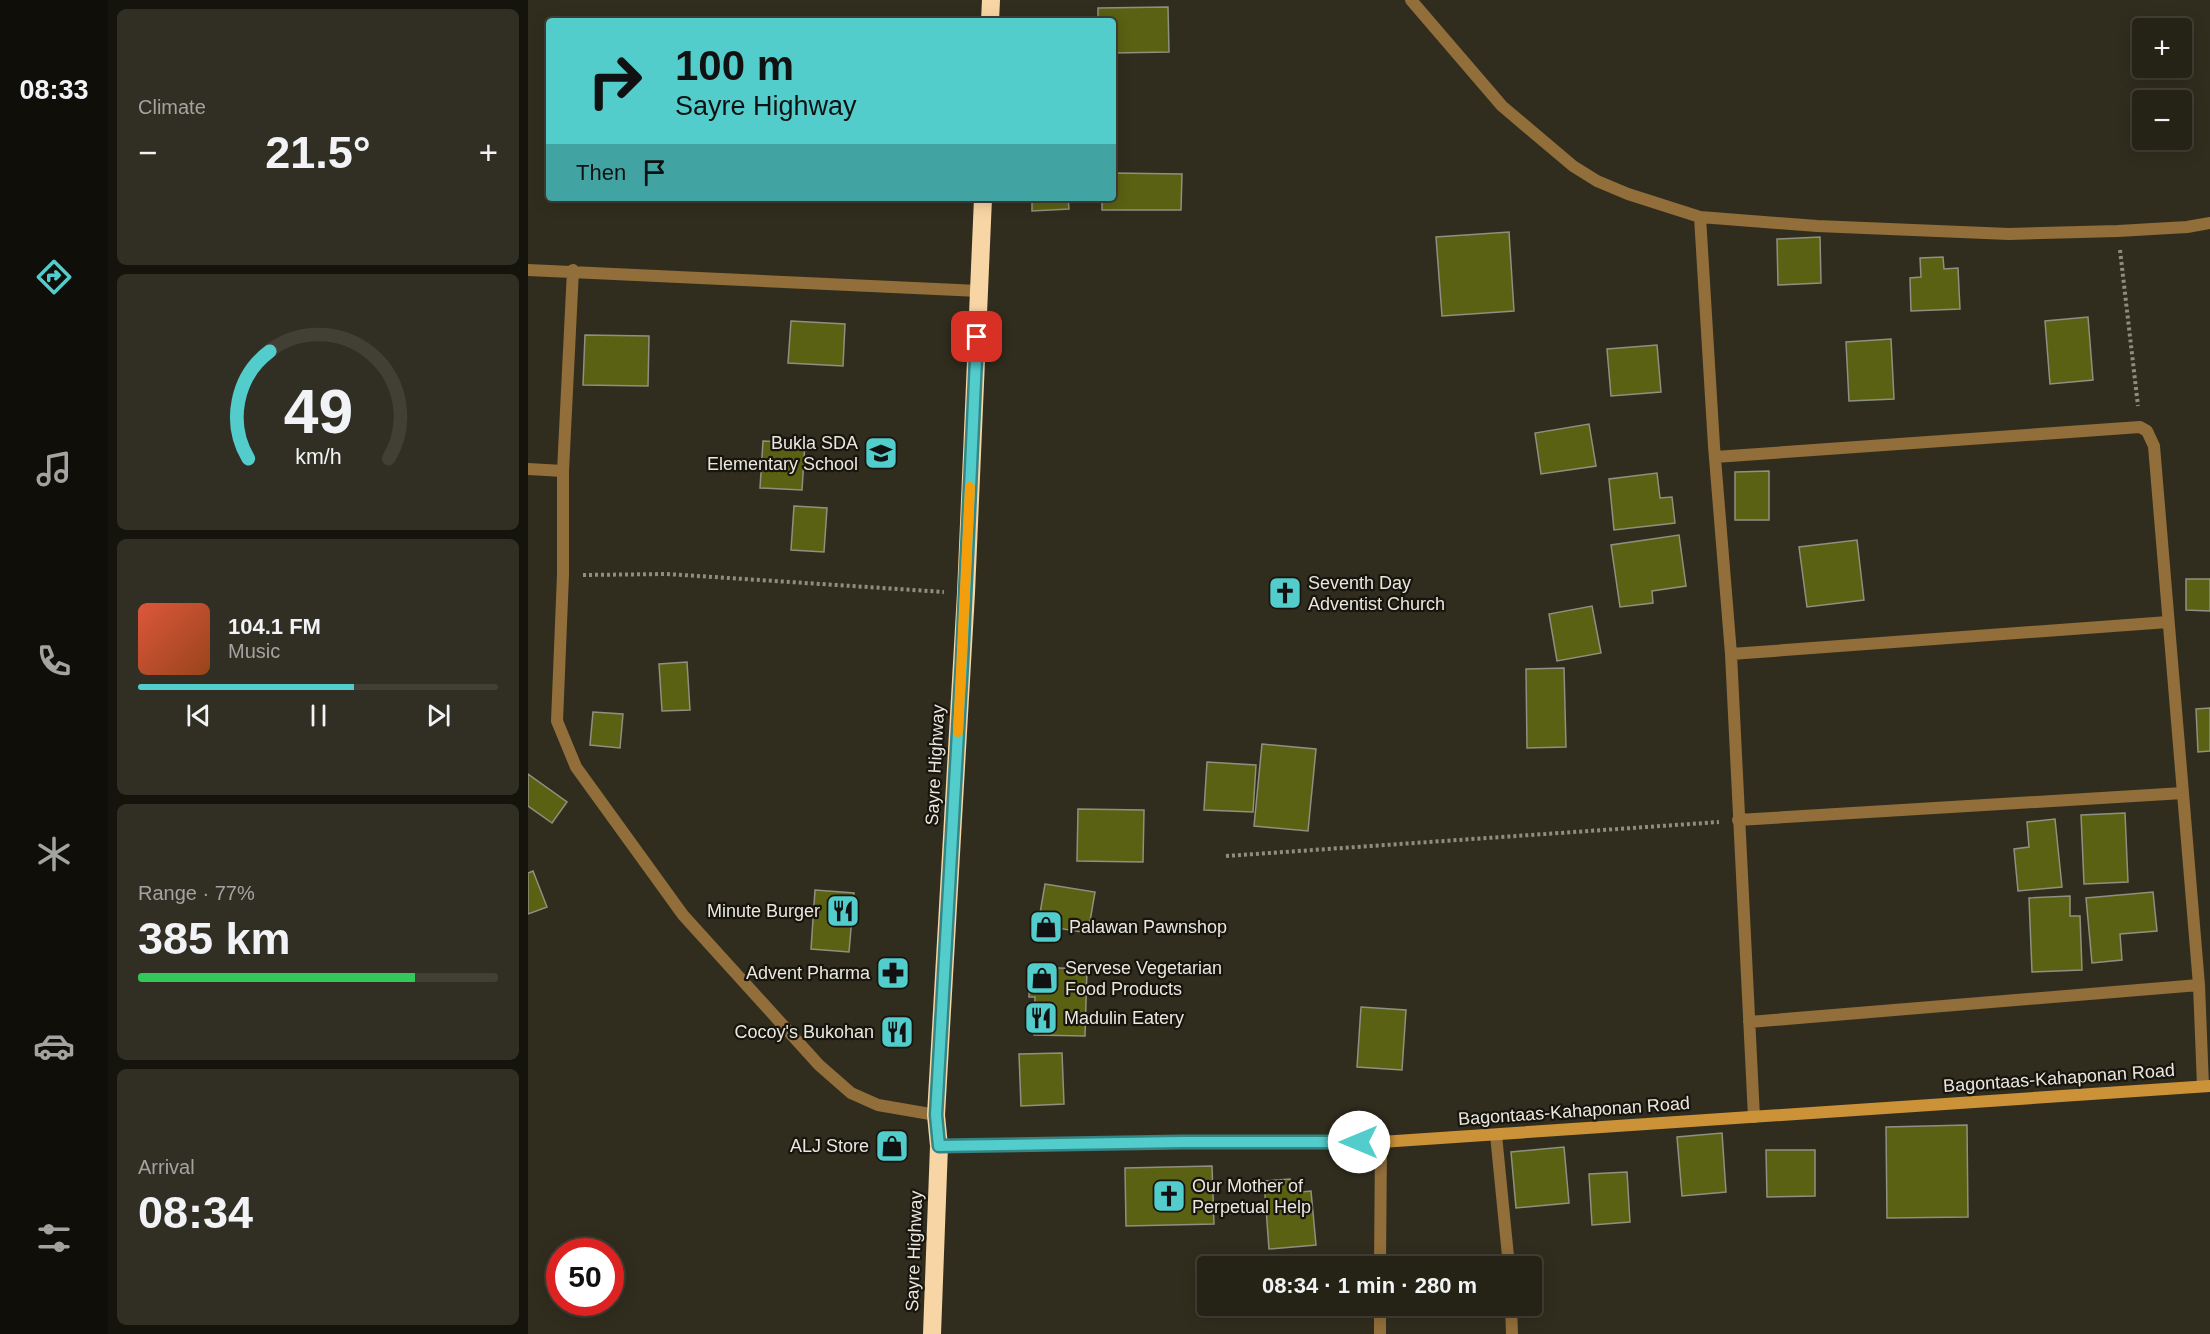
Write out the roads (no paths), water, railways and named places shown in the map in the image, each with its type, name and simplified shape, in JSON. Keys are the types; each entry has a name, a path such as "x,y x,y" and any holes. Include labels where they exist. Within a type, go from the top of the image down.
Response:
{"highway":[{"path":"990,18 991,0"},
{"name":"Sayre Highway","path":"932,1334 939,1146 936,1115 966,593 983,201"}],"main road":[{"name":"Bagontaas-Kahaponan Road","path":"939,1146 1182,1142 1381,1142 2206,1086"}],"street":[{"path":"1411,0 1502,106 1573,166 1598,181 1628,194 1700,217 1817,226 2009,234 2118,231 2210,223"},
{"path":"1700,217 1714,457 1731,654 1754,1117"},
{"path":"528,270 573,270 979,291"},
{"path":"573,270 562,471 562,575 557,721 576,766 683,915 819,1065 851,1093 878,1105 936,1115"},
{"path":"1714,457 2140,427 2147,431 2154,446 2206,1086"},
{"path":"528,469 562,471"},
{"path":"1731,654 2168,622"},
{"path":"1738,820 2183,793"},
{"path":"1749,1022 2199,986"},
{"path":"1496,1135 1508,1256"},
{"path":"1380,1256 1381,1142"},
{"path":"1380,1316 1380,1334"},
{"path":"1511,1316 1512,1334"}],"place":[{"name":"Bukla SDA Elementary School","path":"881,453"},
{"name":"Seventh Day Adventist Church","path":"1285,593"},
{"name":"Minute Burger","path":"843,911"},
{"name":"Palawan Pawnshop","path":"1046,927"},
{"name":"Advent Pharma","path":"893,973"},
{"name":"Servese Vegetarian Food Products","path":"1042,978"},
{"name":"Madulin Eatery","path":"1041,1018"},
{"name":"Cocoy's Bukohan","path":"897,1032"},
{"name":"ALJ Store","path":"892,1146"},
{"name":"Our Mother of Perpetual Help","path":"1169,1196"}]}
